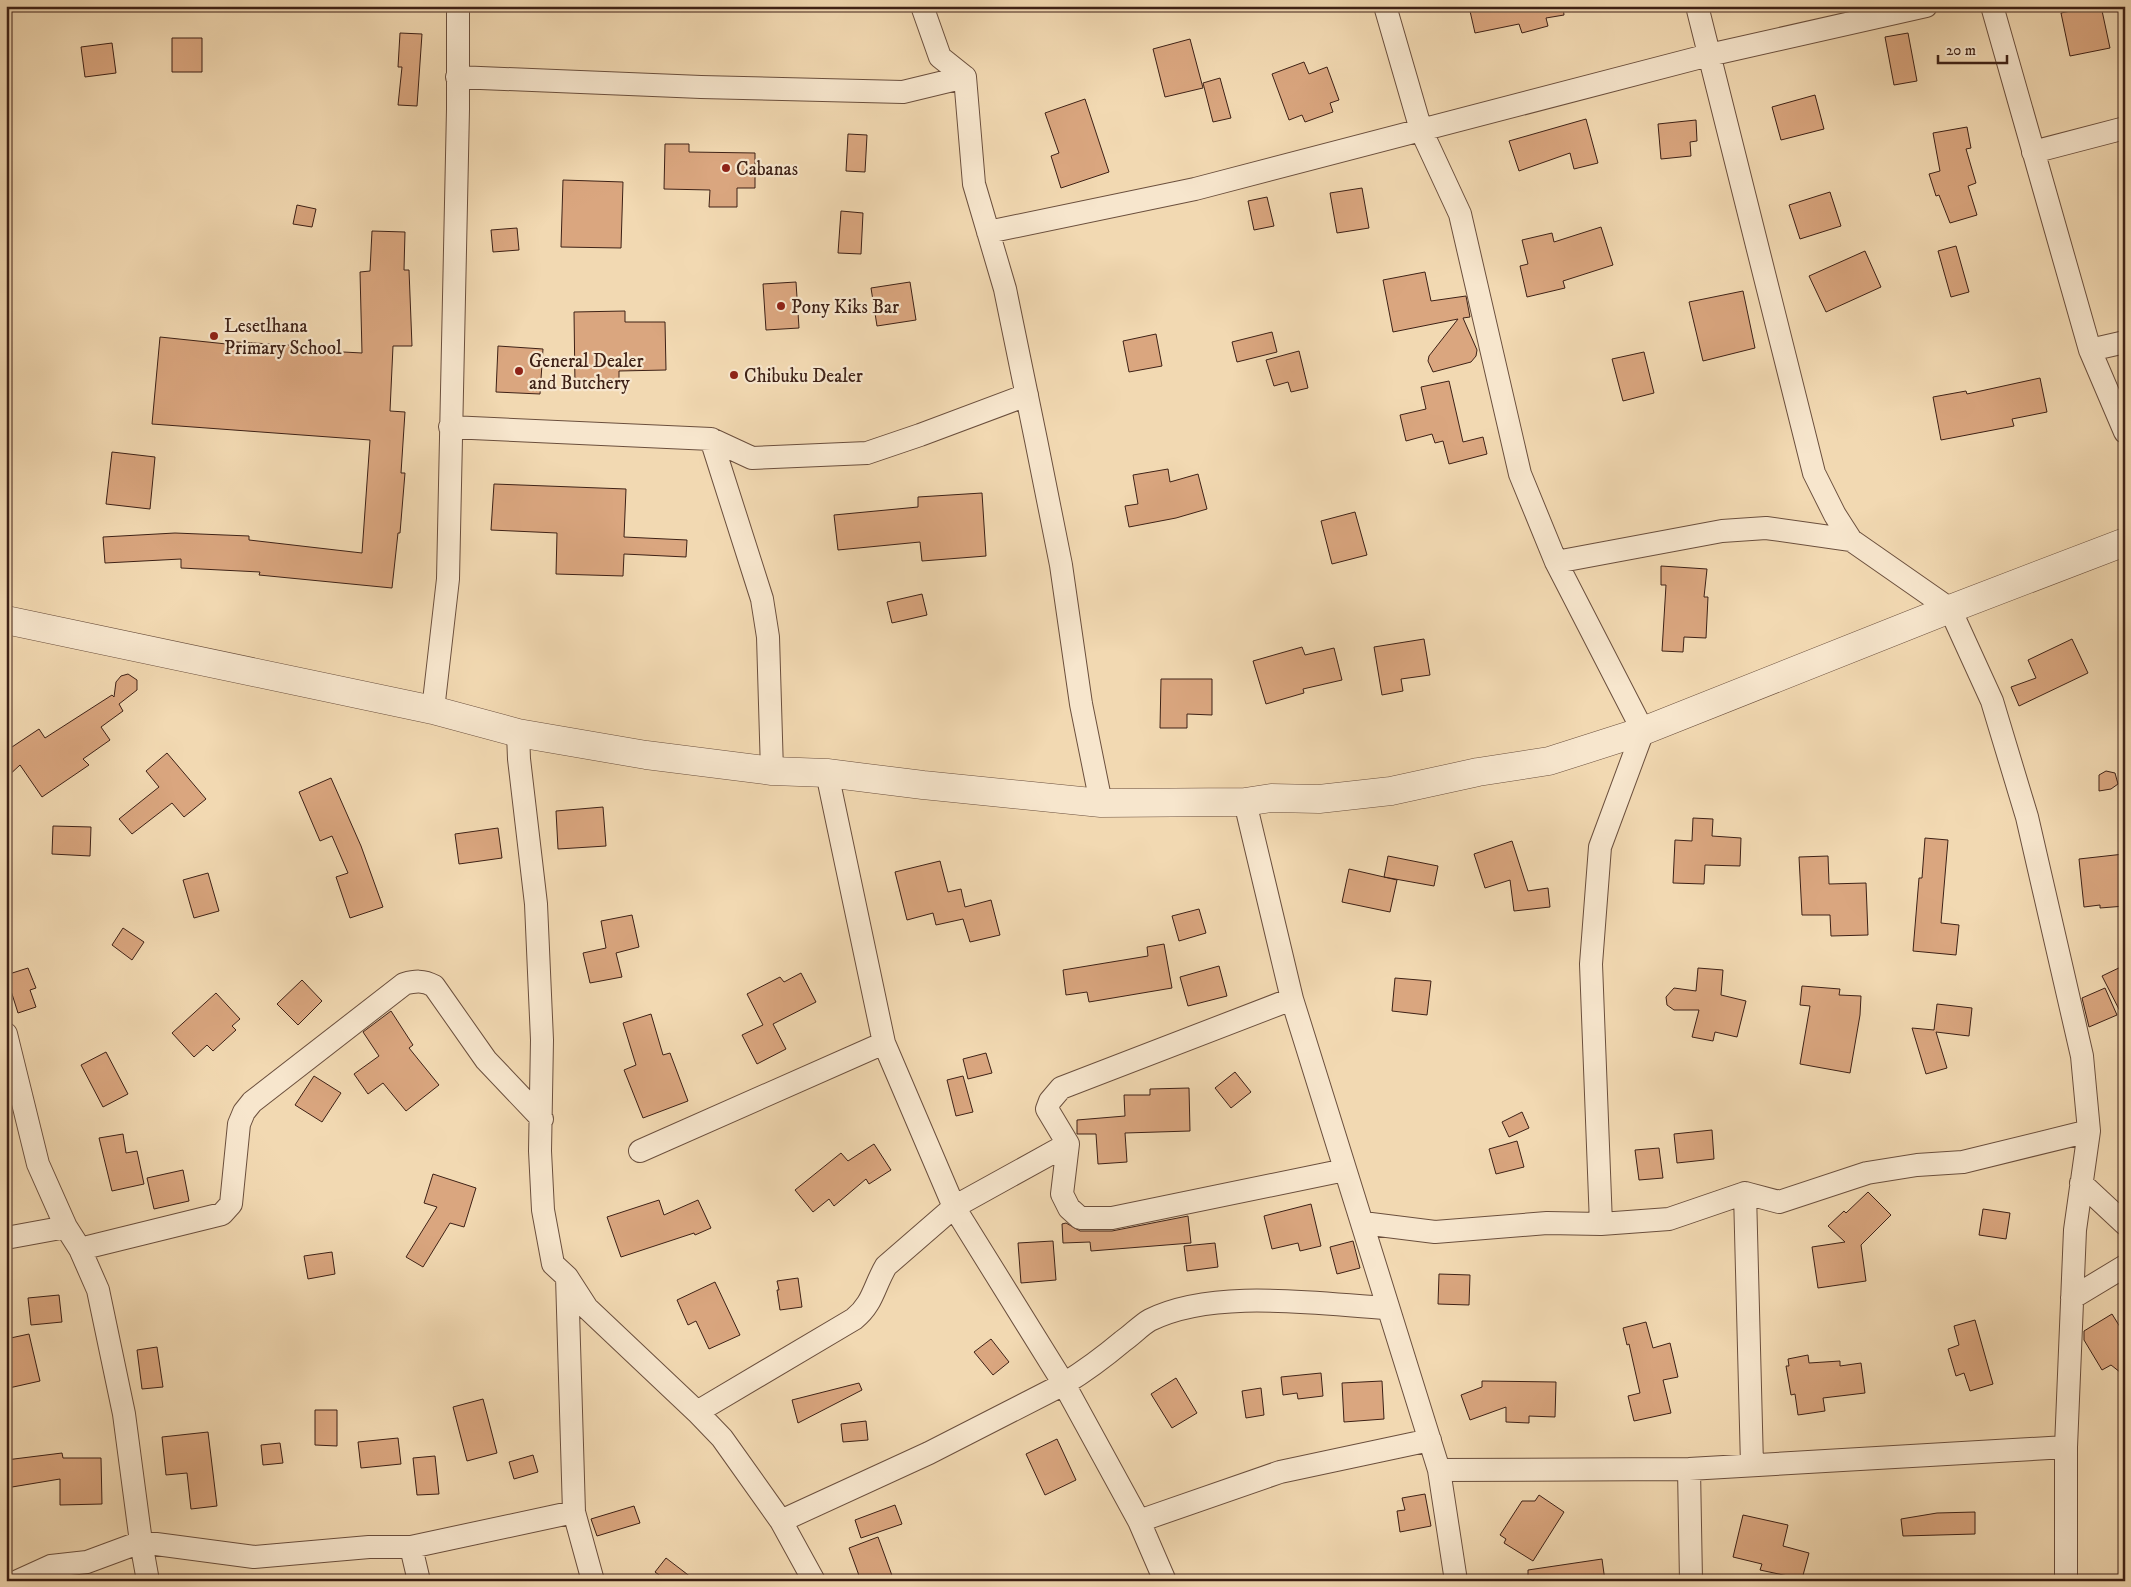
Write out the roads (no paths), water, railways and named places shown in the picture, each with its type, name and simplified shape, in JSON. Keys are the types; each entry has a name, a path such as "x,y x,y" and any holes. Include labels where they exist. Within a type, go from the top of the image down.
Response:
{"street":[{"path":"433,710 448,579 458,6"},
{"path":"922,6 940,57 965,77 974,184 1004,289 1027,395 1061,565 1081,704 1101,803"},
{"path":"1385,6 1421,130 1460,214 1520,474 1556,562 1643,731 1600,847 1591,964 1601,1224"},
{"path":"1698,6 1814,473 1835,515 1851,540 1950,609 1992,701 2027,817 2082,1056 2089,1131 2075,1230 2066,1447 2066,1581"},
{"path":"988,232 1195,189 1709,55 1926,6"},
{"path":"1992,6 2090,350 2125,432"},
{"path":"458,77 903,92 965,77"},
{"path":"2033,152 2125,128"},
{"path":"2090,350 2125,342"},
{"path":"450,427 710,438 752,458 867,453 1027,395"},
{"path":"710,438 762,599 768,637 772,771"},
{"path":"1556,562 1722,531 1745,529 1766,528 1851,540"},
{"path":"6,620 433,710 518,733 646,755 772,771 827,773 1101,803 1244,802 1271,798 1319,799 1391,791 1478,772 1549,761 1643,731 1950,609 2125,542"},
{"path":"518,733 519,759 536,904 542,1040 540,1151 542,1210 553,1264 567,1277 587,1308 722,1438 781,1521 814,1581"},
{"path":"827,773 884,1043 954,1207 1064,1384 1139,1521 1165,1581"},
{"path":"1244,802 1292,999 1439,1470 1456,1581"},
{"path":"80,1249 222,1214 231,1204 239,1124 244,1112 252,1102 404,984 414,981 426,982 434,986 486,1060 542,1119"},
{"path":"1292,999 1061,1088 1050,1101 1047,1109 1068,1144 1062,1194 1068,1208 1080,1218 1112,1218 1345,1170"},
{"path":"6,1034 38,1164 66,1227 80,1249 98,1290 124,1414 148,1581"},
{"path":"640,1151 884,1043"},
{"path":"1363,1223 1435,1232 1547,1223 1601,1224 1669,1219 1745,1193 1780,1202 1867,1173 1917,1165 1963,1162 2089,1131"},
{"path":"697,1412 854,1319 864,1311 886,1266 954,1207 1068,1144"},
{"path":"2081,1183 2125,1224"},
{"path":"1745,1193 1752,1465"},
{"path":"6,1238 66,1227"},
{"path":"2072,1298 2125,1266"},
{"path":"567,1277 574,1512 593,1581"},
{"path":"781,1521 929,1454 1064,1384 1084,1372 1150,1321 1182,1309 1219,1302 1272,1301 1388,1308"},
{"path":"1139,1521 1280,1472 1430,1440"},
{"path":"1439,1470 1689,1469 2066,1447"},
{"path":"1689,1469 1691,1581"},
{"path":"18,1581 51,1566 87,1562 141,1542 254,1557 368,1547 411,1547 574,1512"},
{"path":"411,1547 419,1581"}],"place":[{"name":"Cabanas","path":"726,168"},
{"name":"Pony Kiks Bar","path":"781,306"},
{"name":"Lesetlhana Primary School","path":"214,336"},
{"name":"General Dealer and Butchery","path":"519,371"},
{"name":"Chibuku Dealer","path":"734,375"}]}
